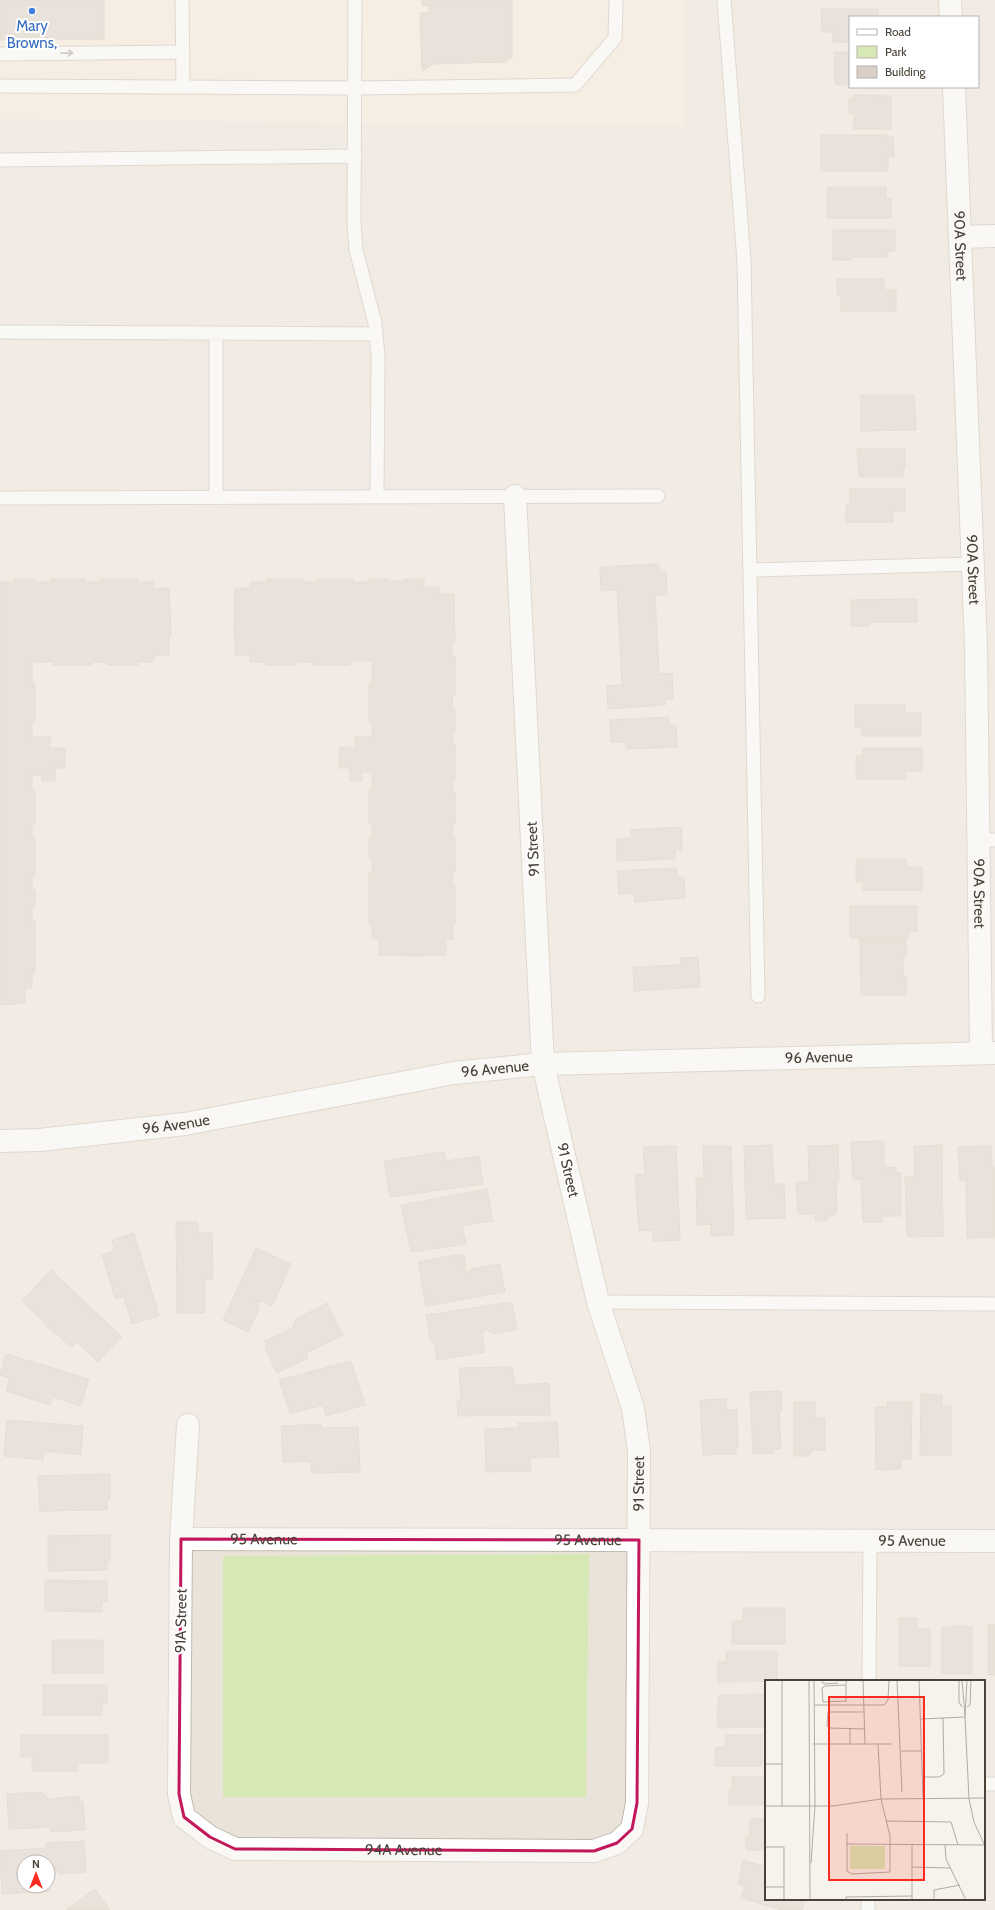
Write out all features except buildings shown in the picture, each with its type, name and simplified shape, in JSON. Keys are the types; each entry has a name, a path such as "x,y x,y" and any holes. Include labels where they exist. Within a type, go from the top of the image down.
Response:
{"street":[{"path":"950,0 951,16"},
{"name":"90A Street","path":"954,88 973,564 987,840 988,1052"},
{"path":"961,238 995,236"},
{"name":"91 Street","path":"515,496 544,1064 598,1302 633,1408 639,1451 637,1803 632,1829 626,1834"},
{"name":"96 Avenue","path":"0,1141 39,1140 185,1124 454,1073 544,1064 988,1052"},
{"name":"91A Street","path":"184,1817 179,1794 182,1538 188,1425"},
{"name":"95 Avenue","path":"182,1538 995,1541"},
{"name":"94A Avenue","path":"184,1817 210,1837 235,1849 594,1851 617,1843 626,1834"}],"lane":[{"path":"182,0 183,87"},
{"path":"355,0 354,223 356,250 375,323 378,356 376,497"},
{"path":"0,86 355,88 575,85 615,38 616,0"},
{"path":"724,0 744,261 758,996"},
{"path":"0,54 183,52"},
{"path":"0,160 355,156"},
{"path":"0,332 376,334"},
{"path":"216,333 216,498"},
{"path":"0,498 658,496"},
{"path":"750,570 973,564"},
{"path":"598,1302 995,1304"},
{"path":"869,1680 870,1540"}],"highlighted area":[{"path":"181,1539 639,1540 637,1803 632,1829 617,1843 594,1851 235,1849 210,1837 184,1817 179,1794"}],"shaded area":[{"path":"0,0 683,0 684,126 0,119"},
{"path":"683,0 995,0 995,1910 0,1910 0,119 684,126"}],"green space":[{"path":"589,1554 586,1797 223,1797 223,1556"}],"place":[{"name":"Mary Browns,","path":"32,11"}]}
